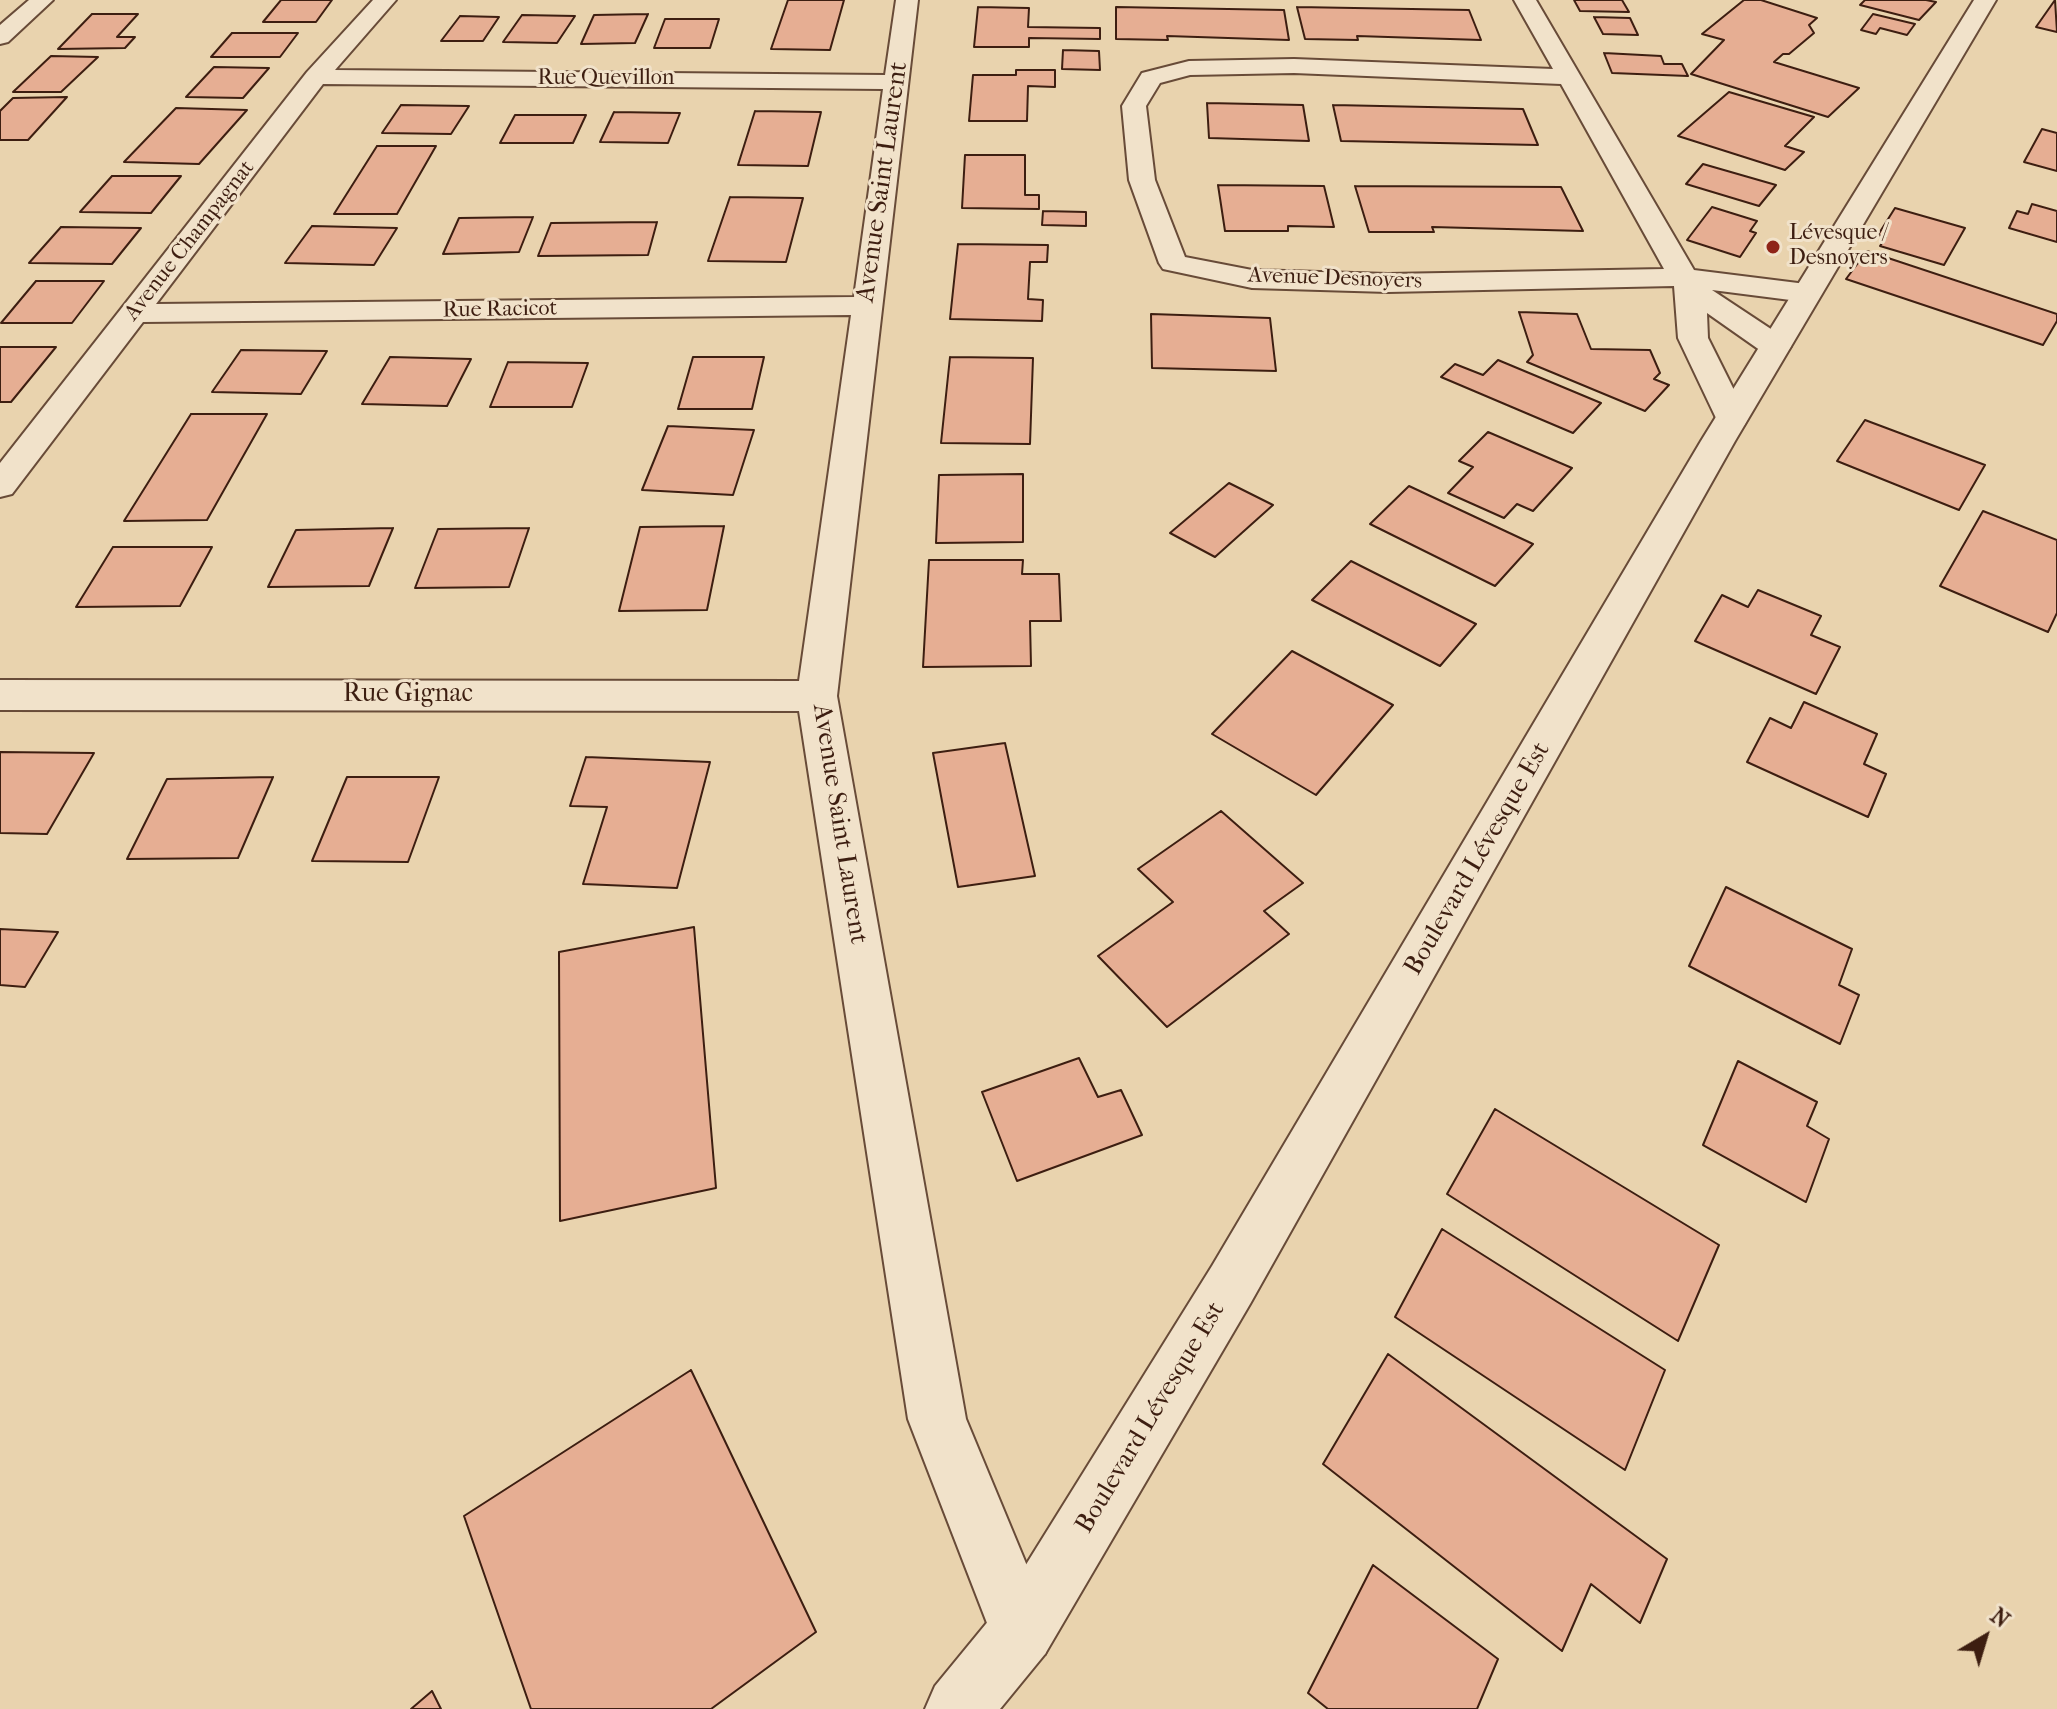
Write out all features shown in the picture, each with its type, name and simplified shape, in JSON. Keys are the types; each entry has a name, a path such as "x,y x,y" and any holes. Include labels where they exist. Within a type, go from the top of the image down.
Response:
{"street":[{"path":"0,37 42,0"},
{"name":"Avenue Champagnat","path":"0,486 316,77 385,0"},
{"name":"Avenue Saint Laurent","path":"907,0 817,696 937,1419 1022,1631"},
{"path":"1525,0 1686,282 1693,338 1732,418"},
{"name":"Boulevard Lévesque Est","path":"958,1709 1022,1631 1231,1285 1732,418 1985,0"},
{"name":"Avenue Desnoyers","path":"1569,77 1294,66 1189,68 1151,78 1134,106 1142,180 1173,263 1252,279 1388,283 1686,282"},
{"name":"Rue Quevillon","path":"316,77 896,82"},
{"path":"1686,282 1806,293"},
{"path":"1686,282 1775,346"},
{"name":"Rue Racicot","path":"134,313 866,306"},
{"name":"Rue Gignac","path":"0,695 817,696"}],"building":[{"path":"281,0 332,0 316,22 263,22"},
{"path":"788,0 844,0 830,50 771,49"},
{"path":"1574,0 1622,0 1629,12 1580,11"},
{"path":"1744,0 1761,0 1817,18 1809,25 1814,33 1774,62 1859,88 1828,117 1691,74 1724,40 1702,34"},
{"path":"1865,0 1936,2 1919,20 1860,5"},
{"path":"2055,0 2057,32 2036,27"},
{"path":"978,7 1029,8 1028,27 1100,28 1100,39 1029,38 1029,47 974,47"},
{"path":"1116,7 1284,10 1289,40 1167,36 1168,40 1116,39"},
{"path":"1297,7 1469,10 1481,40 1357,36 1358,40 1305,39"},
{"path":"92,14 138,14 117,37 135,37 125,48 58,49"},
{"path":"648,14 635,43 581,44 594,15"},
{"path":"1873,14 1915,24 1907,35 1880,28 1876,34 1861,30"},
{"path":"522,15 575,16 557,43 503,42"},
{"path":"460,16 499,17 483,41 441,41"},
{"path":"1594,17 1630,18 1638,35 1603,34"},
{"path":"665,19 719,19 710,48 654,48"},
{"path":"232,33 298,33 280,57 211,57"},
{"path":"1063,50 1099,51 1100,70 1062,69"},
{"path":"1604,53 1661,56 1664,64 1682,64 1688,76 1612,73"},
{"path":"51,56 98,57 61,92 13,92"},
{"path":"214,67 269,68 243,98 186,97"},
{"path":"1016,70 1055,70 1055,87 1028,86 1027,121 969,121 973,75 1016,75"},
{"path":"1729,92 1814,117 1785,146 1804,152 1785,170 1678,136"},
{"path":"67,97 28,140 0,140 0,111 13,98"},
{"path":"1207,103 1303,105 1309,141 1209,138"},
{"path":"401,105 469,106 451,134 382,133"},
{"path":"1333,105 1523,109 1538,145 1341,141"},
{"path":"176,108 247,110 199,164 124,162"},
{"path":"755,111 821,112 808,166 738,165"},
{"path":"614,112 680,113 668,143 600,142"},
{"path":"515,115 586,115 573,143 500,143"},
{"path":"2042,129 2057,133 2057,171 2024,162"},
{"path":"377,146 436,146 397,214 334,214"},
{"path":"965,155 1025,155 1025,195 1039,195 1039,209 962,208"},
{"path":"1703,164 1776,185 1759,206 1686,184"},
{"path":"112,176 181,176 151,213 80,212"},
{"path":"1218,185 1324,186 1334,227 1288,226 1288,231 1225,231"},
{"path":"1355,186 1561,187 1583,231 1432,227 1434,232 1369,232"},
{"path":"730,197 803,198 786,262 708,261"},
{"path":"2032,204 2057,211 2057,242 2009,228 2017,211 2028,214"},
{"path":"1712,207 1757,221 1750,231 1756,233 1740,257 1687,240"},
{"path":"1895,208 1965,228 1944,265 1880,246 1886,237 1878,235"},
{"path":"1043,211 1086,212 1086,226 1042,225"},
{"path":"533,217 519,252 443,254 459,218"},
{"path":"657,222 648,255 538,256 551,223"},
{"path":"312,226 397,228 374,265 285,263"},
{"path":"61,227 141,228 112,264 29,263"},
{"path":"958,244 1048,245 1047,262 1030,262 1028,299 1043,300 1042,321 950,319"},
{"path":"1867,251 2057,314 2057,321 2043,345 1846,279"},
{"path":"36,281 104,281 72,323 1,323"},
{"path":"1519,312 1577,314 1591,349 1650,350 1660,373 1654,379 1669,385 1645,411 1527,362 1533,355"},
{"path":"1151,314 1270,318 1276,371 1152,368"},
{"path":"0,347 56,347 11,402 0,402"},
{"path":"241,350 327,351 301,394 212,392"},
{"path":"390,357 471,359 447,406 362,404"},
{"path":"693,357 764,357 752,409 678,409"},
{"path":"950,357 1033,358 1030,444 941,443"},
{"path":"1498,360 1601,403 1573,433 1441,377 1455,364 1483,375"},
{"path":"508,362 588,363 572,407 490,407"},
{"path":"191,414 267,414 207,520 124,521"},
{"path":"1865,420 1985,465 1959,510 1837,461"},
{"path":"668,426 754,430 733,495 642,490"},
{"path":"1488,432 1572,468 1533,511 1517,504 1504,518 1448,493 1473,467 1459,461"},
{"path":"1023,474 1023,542 936,543 939,475"},
{"path":"1229,483 1273,505 1215,557 1170,533"},
{"path":"1409,486 1533,544 1495,586 1370,524"},
{"path":"1983,511 2057,540 2057,613 2048,632 1940,586"},
{"path":"724,526 707,610 619,611 640,527"},
{"path":"393,528 369,586 268,587 296,530"},
{"path":"529,528 509,587 415,588 438,529"},
{"path":"113,547 212,547 180,606 76,607"},
{"path":"929,560 1023,560 1022,574 1059,574 1061,621 1030,621 1031,666 923,667"},
{"path":"1351,561 1476,624 1440,666 1312,600"},
{"path":"1758,590 1821,616 1811,635 1840,647 1816,694 1695,641 1722,595 1748,607"},
{"path":"1292,651 1393,705 1316,795 1212,734"},
{"path":"1804,702 1877,734 1864,764 1886,774 1868,817 1747,762 1770,718 1791,728"},
{"path":"1005,743 1035,876 958,887 933,753"},
{"path":"0,752 94,753 47,834 0,833"},
{"path":"586,757 710,762 677,888 583,884 607,807 570,806"},
{"path":"273,777 238,858 127,859 167,779"},
{"path":"347,777 439,777 408,862 312,861"},
{"path":"1221,811 1303,883 1264,911 1289,934 1167,1027 1098,956 1173,902 1138,869"},
{"path":"1726,887 1852,949 1839,985 1859,995 1840,1044 1689,966"},
{"path":"694,927 716,1188 560,1221 559,952"},
{"path":"0,929 58,932 25,987 0,985"},
{"path":"1079,1058 1098,1097 1121,1090 1142,1135 1017,1181 982,1092"},
{"path":"1738,1061 1817,1102 1807,1126 1829,1139 1806,1202 1703,1145"},
{"path":"1495,1109 1719,1245 1678,1341 1447,1194"},
{"path":"1442,1229 1665,1370 1625,1470 1395,1317"},
{"path":"1388,1354 1667,1559 1640,1623 1591,1584 1562,1651 1323,1464"},
{"path":"691,1370 816,1632 711,1709 531,1709 464,1516"},
{"path":"1373,1565 1498,1659 1477,1709 1328,1709 1308,1693"},
{"path":"432,1691 441,1709 411,1709"}],"place":[{"name":"Lévesque / Desnoyers","path":"1773,247"}]}
